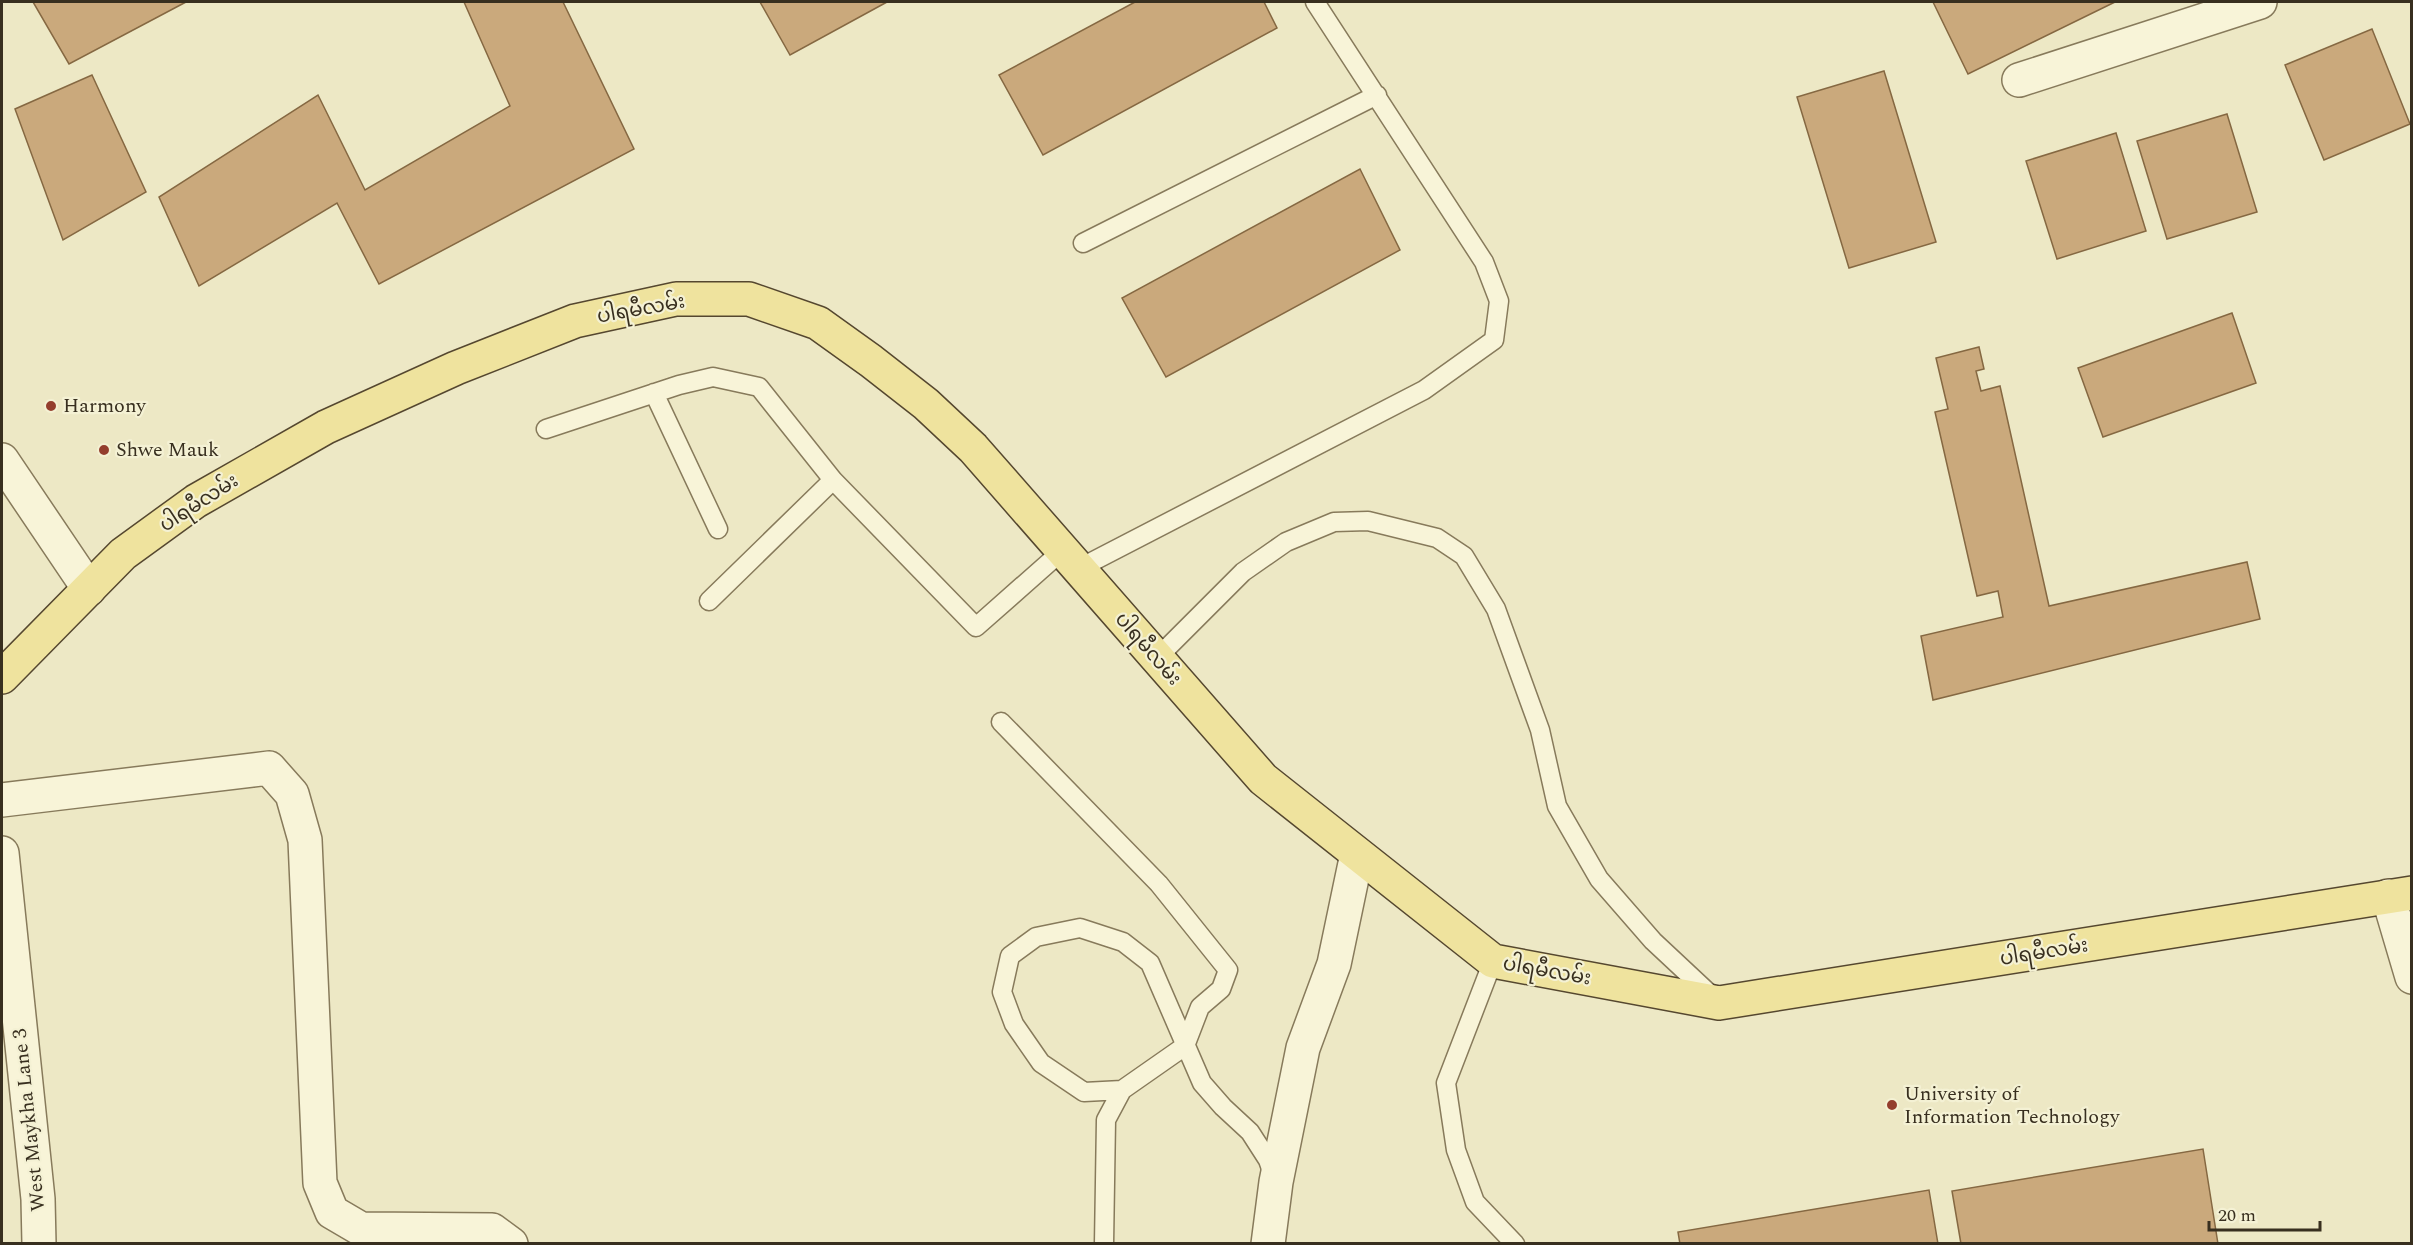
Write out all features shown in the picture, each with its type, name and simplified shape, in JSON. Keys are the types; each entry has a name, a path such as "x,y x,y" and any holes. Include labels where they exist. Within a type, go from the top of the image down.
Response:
{"main road":[{"name":"ပါရမီလမ်း","path":"2,677 123,555 196,501 326,427 456,368 575,321 676,299 749,299 818,324 890,375 973,448 1263,779 1493,961 1719,1003 2400,894"}],"street":[{"path":"2019,80 2260,2"},
{"path":"2,460 89,589"},
{"path":"2,800 269,768 292,794 305,840 320,1183 332,1212 361,1228 492,1230 511,1244"},
{"name":"West Maykha Lane 3","path":"2,853 38,1199 39,1244"},
{"path":"1268,1244 1276,1182 1303,1048 1334,964 1357,854"},
{"path":"2400,894 2412,977"}],"lane":[{"path":"546,429 654,393 713,377 759,387 833,480 976,627 1070,560 1424,390 1494,340 1499,301 1485,262 1315,2"},
{"path":"1083,243 1377,95"},
{"path":"654,393 718,530"},
{"path":"709,601 833,480"},
{"path":"1156,659 1243,572 1286,542 1334,522 1368,521 1437,538 1464,556 1496,609 1540,730 1557,806 1599,879 1653,941 1719,1003"},
{"path":"1001,722 1159,884 1228,970 1221,989 1200,1007 1185,1046 1122,1090 1106,1120 1104,1244"},
{"path":"1122,1090 1084,1092 1041,1063 1014,1024 1002,992 1010,956 1036,937 1080,928 1123,942 1150,963 1202,1083 1250,1132 1268,1160 1276,1182"},
{"path":"1493,961 1446,1083 1456,1150 1475,1202 1515,1244"}],"building":[{"path":"33,2 186,2 69,64"},
{"path":"464,2 563,2 634,149 379,284 337,203 199,286 159,197 318,95 365,190 510,106"},
{"path":"760,2 887,2 790,55"},
{"path":"1135,2 1264,2 1277,28 1043,155 999,75"},
{"path":"1933,2 2115,2 1968,74"},
{"path":"2372,29 2410,124 2324,160 2285,65"},
{"path":"1884,71 1936,242 1849,268 1797,97"},
{"path":"92,75 146,192 63,240 15,109"},
{"path":"2227,114 2257,212 2167,239 2137,141"},
{"path":"2116,133 2146,231 2057,259 2026,161"},
{"path":"1360,169 1400,250 1166,377 1122,298"},
{"path":"2232,313 2256,383 2103,437 2078,368"},
{"path":"1979,347 1984,369 1976,371 1981,391 2000,386 2049,606 2247,562 2260,619 1933,700 1921,636 2003,617 1998,591 1977,596 1935,412 1948,409 1936,358"},
{"path":"2203,1149 2218,1244 1961,1244 1952,1191"},
{"path":"1929,1190 1938,1244 1680,1244 1678,1232"}],"place":[{"name":"Harmony","path":"51,406"},
{"name":"Shwe Mauk","path":"104,450"},
{"name":"University of Information Technology","path":"1892,1105"}]}
